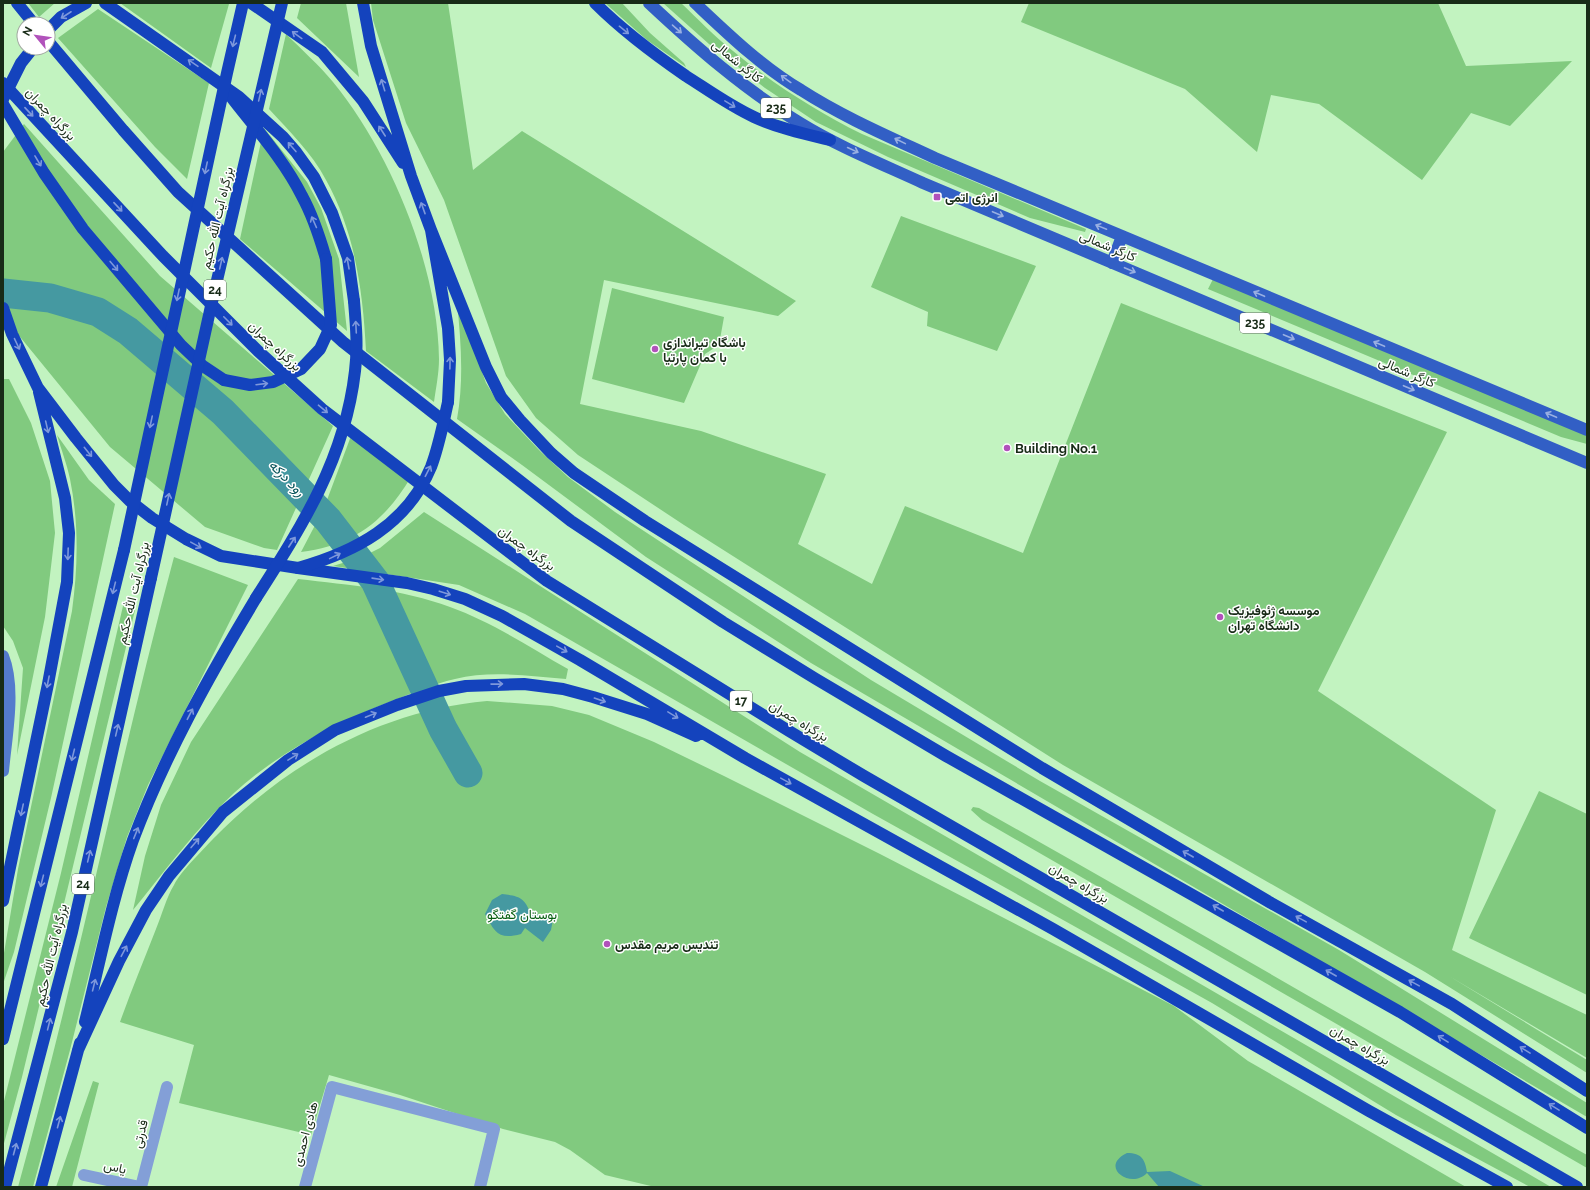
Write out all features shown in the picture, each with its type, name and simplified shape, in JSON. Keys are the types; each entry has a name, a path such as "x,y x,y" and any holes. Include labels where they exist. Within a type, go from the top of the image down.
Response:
{"highway":[{"path":"17,3 28,16"},
{"path":"56,23 62,17 86,3"},
{"path":"41,1187 78,1050 112,913 133,842 158,778 197,700 256,598 299,532 319,494 333,462 343,428 355,371 357,348 354,302 348,258 332,213 314,177 283,137 239,97 106,3"},
{"name":"بزرگراه آیت الله حکیم","path":"3,1039 124,550 225,81 244,3"},
{"path":"251,3 322,52 363,101 411,176"},
{"name":"بزرگراه آیت الله حکیم","path":"5,1187 72,932 211,306 282,3"},
{"path":"363,3 371,46 411,176 486,367 501,397 551,453 574,473 645,521 1042,768 1264,899 1452,1004 1587,1091"},
{"path":"595,3 612,20 637,40 695,82 732,105 754,117 791,130 830,140"},
{"path":"56,50 178,192 343,342 571,521 723,622 844,695 960,764 1212,904 1400,1012 1587,1128"},
{"path":"3,99 21,63 27,56"},
{"path":"3,104 44,173 83,229 180,345 203,366 224,380 250,385 273,382 301,368 320,349 330,325 326,260 317,229 283,164 218,82"},
{"name":"بزرگراه چمران","path":"3,84 163,256 258,351 328,414 547,580 857,772 1577,1187"},
{"path":"298,568 327,560 369,540 393,521 415,496 430,468 439,444 448,402 450,360 448,328 431,230"},
{"path":"3,308 12,334 38,388 65,498 69,533 67,582 48,684 3,901"},
{"path":"38,388 114,485 130,501 152,518 205,549 221,556 407,583 465,599 502,616 580,660 745,758 1053,929 1368,1111 1507,1187"},
{"path":"78,1050 119,961 146,910 168,876 223,812 288,760 336,730 417,698 466,686 524,684 563,689 647,714 745,758"}],"main road":[{"name":"کارگر شمالی","path":"648,3 758,96 830,140 923,183 1587,463"},
{"name":"کارگر شمالی","path":"695,3 758,59 800,90 865,125 935,158 1587,430"},
{"path":"1112,263 1122,236"},
{"path":"3,656 8,677 9,696 3,771"}],"street":[{"name":"قدرتی","path":"140,1187 167,1087"},
{"name":"هادی احمدی","path":"306,1187 332,1087 494,1129 480,1187"},
{"name":"یاس","path":"84,1175 140,1187"}],"green space":[{"path":"28,3 55,3 40,16 38,16"},
{"path":"120,3 229,4 211,68"},
{"path":"301,3 346,3 359,77 297,18"},
{"path":"371,3 448,3 473,170 522,131 796,301 778,316 604,280 580,404 701,431 826,474 798,544 872,584 905,506 1023,553 1121,303 1447,432 1318,691 1496,810 1452,950 1587,1015 1587,1058 1449,976 1587,1060 1587,1073 1425,972 1063,765 684,525 578,455 536,418 506,376 444,200 406,123 373,20"},
{"path":"605,3 622,3 650,33 684,63 686,67 647,40"},
{"path":"663,3 681,3 726,45 748,63 795,96 845,125 862,134 1086,229 1085,232 1030,218 888,157 816,122 765,88 709,44"},
{"path":"1029,3 1438,3 1466,66 1572,61 1510,126 1471,113 1422,180 1319,104 1271,95 1257,152 1185,89 1021,22"},
{"path":"98,9 209,83 187,179 155,147 58,38"},
{"path":"286,34 328,76 354,111 374,142 392,177 407,213 420,250 430,287 437,324 439,364 434,402 366,351 363,307 356,263 351,241 336,200 314,161 269,109"},
{"path":"24,124 160,276 333,426 277,550 264,548 205,527 110,447 3,316 3,152"},
{"path":"264,128 307,182 321,208 339,259 347,331 240,239"},
{"path":"901,216 1036,266 997,351 927,326 928,312 871,287"},
{"path":"1213,279 1587,435 1587,444 1561,437 1208,289"},
{"name":"باشگاه تیراندازی با کمان پارتیا","path":"612,288 724,317 719,345 705,354 684,403 592,379"},
{"path":"457,302 486,383 505,414 540,451 568,477 615,512 871,680 1040,781 1339,950 1587,1103 1587,1117 811,663 646,557 457,419 461,390 461,346"},
{"path":"3,379 9,379 31,423 50,481 55,533 45,617 17,755 23,668 13,641 3,626"},
{"path":"57,435 89,480 115,504 51,798 14,952 3,984 3,959 18,869 72,611 74,594 77,545 75,512 69,473"},
{"path":"351,436 411,477 390,507 366,529 337,544 301,552 324,508"},
{"path":"424,512 800,752 1551,1187 1530,1187 1396,1115 1212,1003 873,814 525,614 459,585 333,566 362,557 380,548"},
{"path":"174,557 248,585 148,785 127,837 106,907 70,1050 33,1187 18,1187 59,1030 134,714"},
{"path":"298,579 394,592 450,607 496,627 568,669 566,679 496,674 468,676 455,679 407,695 350,719 308,740 251,778 220,806 194,835 133,910 145,856 161,805 191,742"},
{"path":"123,606 135,610 22,1077 3,1147 3,1105 61,873"},
{"name":"بوستان گفتگو","path":"487,701 552,706 589,715 654,742 724,776 880,854 1174,1006 1248,1061 1466,1187 655,1187 605,1175 570,1150 555,1142 503,1129 400,1095 329,1075 311,1135 179,1103 194,1045 120,1022 169,895 177,879 213,839 241,812 272,787 304,765 338,745 373,729 410,716 448,706"},
{"path":"1539,791 1587,814 1587,995 1469,938"},
{"path":"973,807 979,808 1055,851 1587,1155 1587,1168 982,820 971,810"},
{"path":"93,1081 99,1083 72,1187 56,1187"}],"water":[{"path":"502,894 518,897 524,901 531,915 554,914 551,930 543,942 525,928 521,934 514,936 503,935 495,930 485,914 492,900"},
{"path":"1127,1153 1136,1154 1142,1158 1147,1172 1170,1171 1205,1187 1159,1187 1147,1173 1140,1178 1126,1178 1120,1175 1116,1170 1116,1164 1119,1159"}],"waterway":[{"name":"رود درکه","path":"3,293 50,298 98,312 128,331 223,412 328,520 375,581 443,729 468,773"}],"place":[{"name":"انرژی اتمی","path":"937,197"},
{"name":"باشگاه تیراندازی با کمان پارتیا","path":"655,349"},
{"name":"Building No.1","path":"1007,448"},
{"name":"موسسه ژئوفیزیک دانشگاه تهران","path":"1220,617"},
{"name":"تندیس مریم مقدس","path":"607,944"}]}
